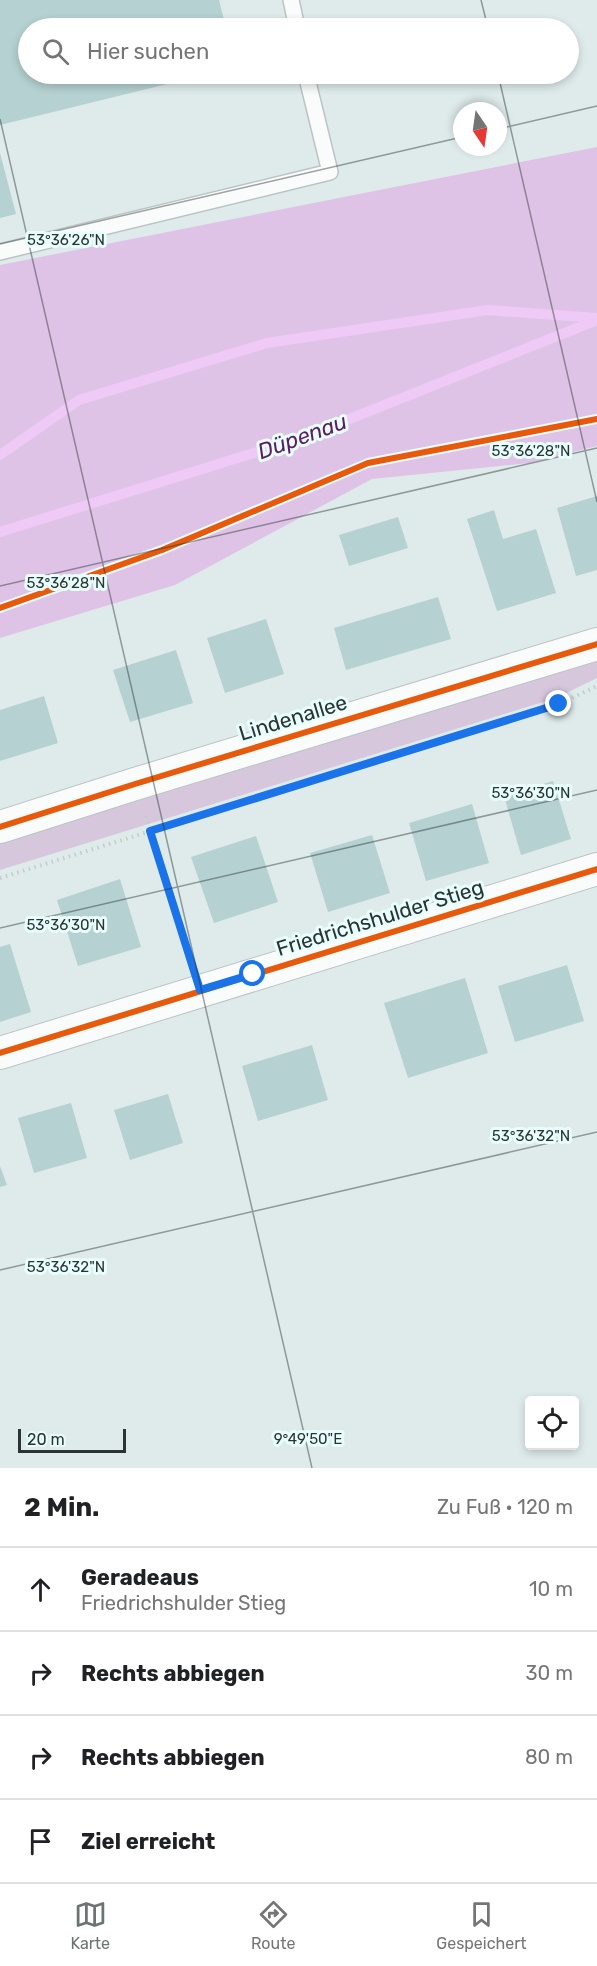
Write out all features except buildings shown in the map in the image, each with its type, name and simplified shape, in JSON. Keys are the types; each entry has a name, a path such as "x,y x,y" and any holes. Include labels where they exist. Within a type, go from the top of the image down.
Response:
{"street":[{"name":"Lindenallee","path":"0,827 146,780 597,644"},
{"name":"Friedrichshulder Stieg","path":"0,1053 597,869"}],"lane":[{"path":"291,0 295,18"},
{"path":"0,252 330,171 308,84"}],"path":[{"path":"0,608 162,550 368,463 597,419"},
{"path":"0,878 559,704 597,686"},
{"path":"150,831 200,990"}],"shaded area":[{"path":"597,147 597,446 530,463 372,479 175,585 0,638 0,265"},
{"path":"597,660 597,678 556,698 0,870 0,843"}],"waterway":[{"path":"0,455 79,400 267,343 488,310 597,318"},
{"name":"Düpenau","path":"0,532 302,438 597,320"}],"cycle path":[{"path":"0,608 162,550 368,463 597,419"},
{"path":"0,827 597,644"},
{"path":"0,1053 597,869"}],"route":[{"path":"253,974 200,990 150,831 559,704"}]}
